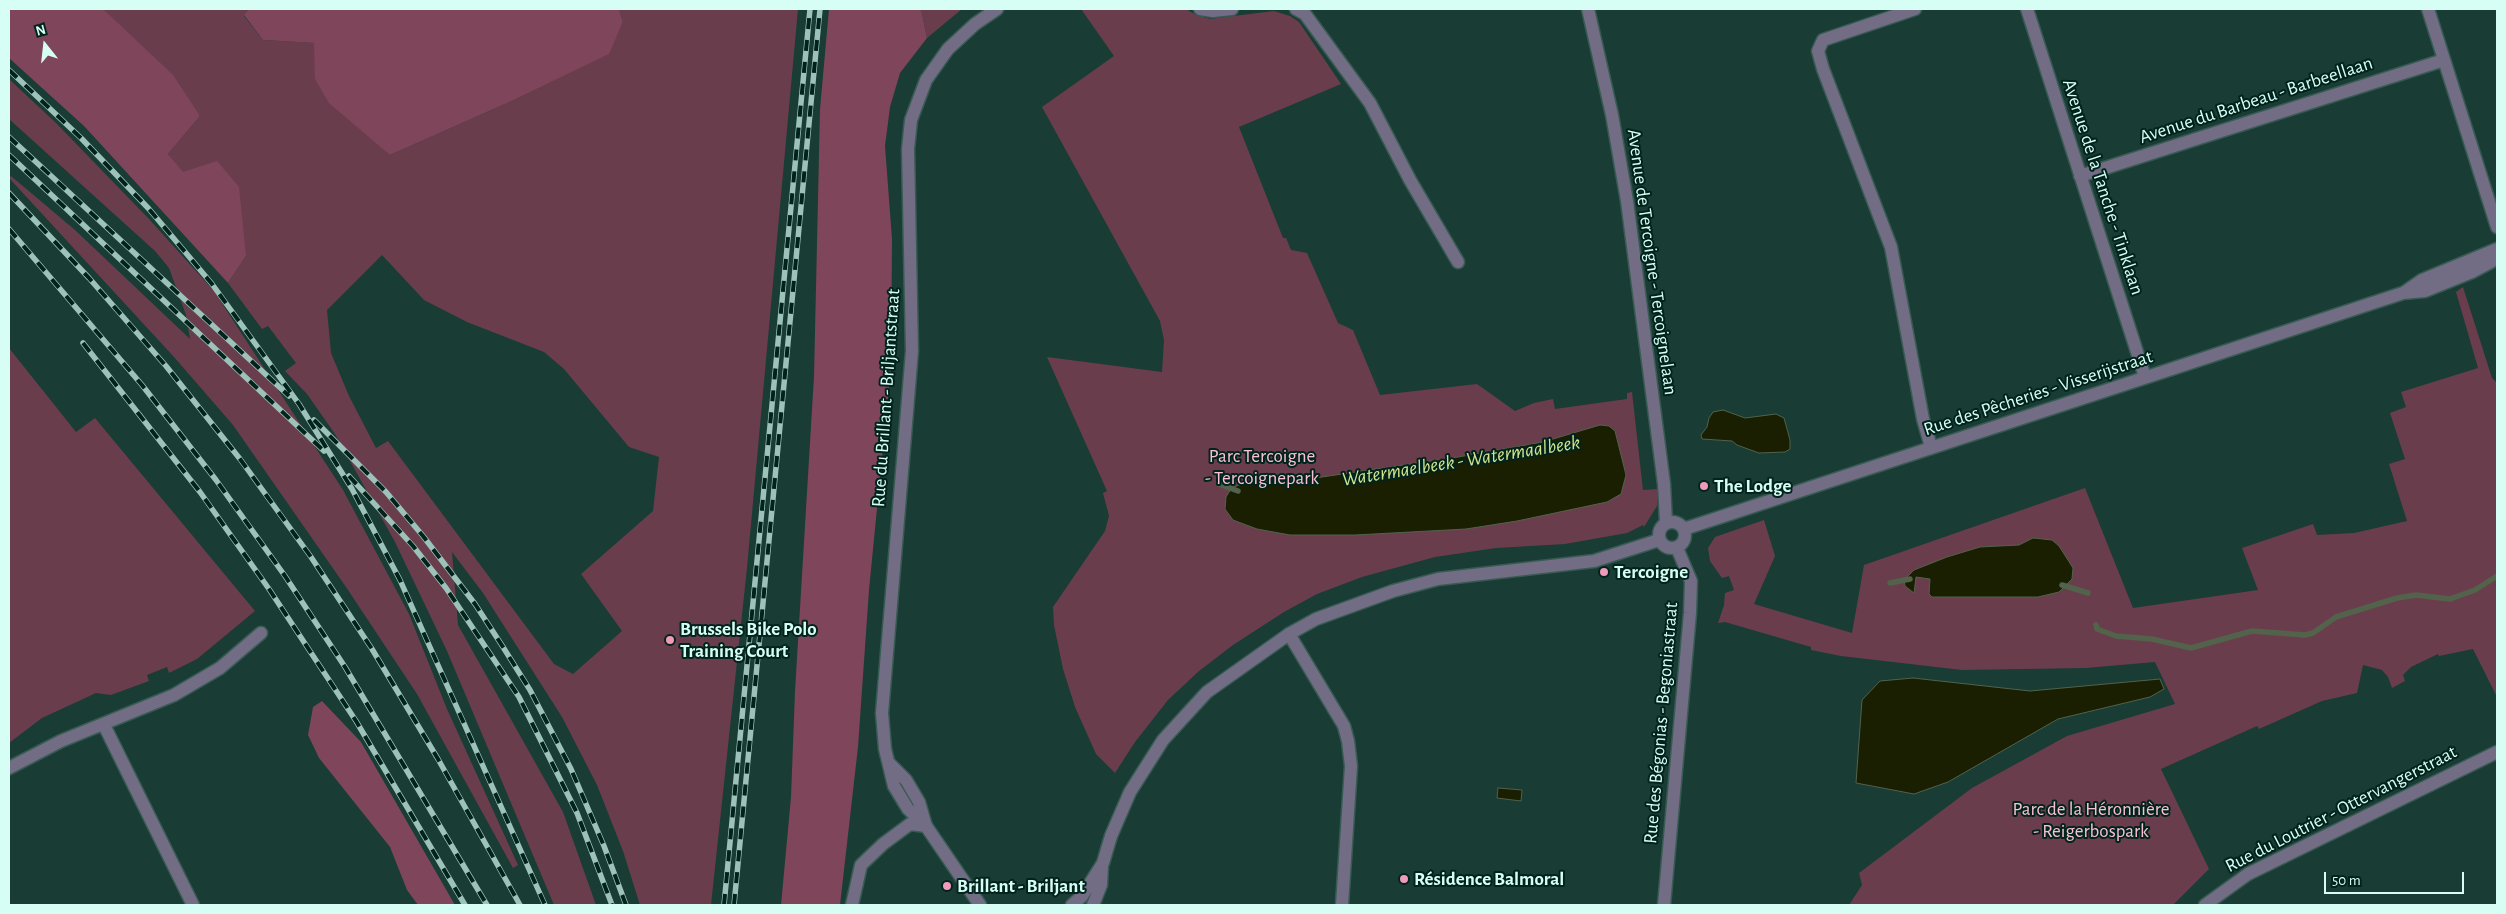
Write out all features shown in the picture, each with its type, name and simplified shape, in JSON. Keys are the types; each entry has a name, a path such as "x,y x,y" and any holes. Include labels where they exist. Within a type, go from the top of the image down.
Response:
{"street":[{"name":"Rue du Brillant - Briljantstraat","path":"980,905 926,826 919,802 906,780 889,763 882,713 912,341 908,149 911,120 926,80 948,49 975,24 997,9"},
{"path":"1200,9 1213,11 1232,9"},
{"path":"1296,9 1305,14 1370,103 1410,180 1458,262"},
{"name":"Avenue de Tercoigne - Tercoignelaan","path":"1588,9 1612,116 1627,201 1664,484 1666,522"},
{"path":"1914,9 1823,40 1818,51 1823,69 1891,247 1922,419 1931,448"},
{"name":"Avenue de la Tanche - Tinklaan","path":"2027,9 2144,377"},
{"path":"2428,9 2497,227"},
{"name":"Avenue du Barbeau - Barbeellaan","path":"2080,176 2444,60"},
{"name":"Rue des Pêcheries - Visserijstraat","path":"2403,293 2422,280 2497,249"},
{"name":"Rue des Pêcheries - Visserijstraat","path":"1684,529 2403,293 2425,291 2491,262 2497,254"},
{"path":"1673,521 1680,524 1684,529 1686,536 1683,543 1677,548 1670,549 1659,540 1658,533 1666,522 1673,521"},
{"path":"1093,905 1101,885 1103,863 1111,836 1130,792 1163,740 1207,692 1289,634 1316,619 1393,591 1438,579 1594,561 1659,540"},
{"name":"Rue des Bégonias - Begoniastraat","path":"1664,905 1692,581 1677,548"},
{"path":"9,768 61,741 174,695 220,668 262,633"},
{"path":"1289,634 1344,726 1348,741 1351,766 1342,905"},
{"path":"104,725 193,905"},
{"name":"Rue du Loutrier - Ottervangerstraat","path":"2205,905 2248,874 2497,752"},
{"path":"852,905 861,866 883,844 910,824 926,826"},
{"path":"1072,905 1082,896 1103,863"}],"green space":[{"path":"103,9 249,9 244,16 263,40 315,43 315,79 390,155 514,100 608,54 623,22 619,9 798,9 747,568 711,905 640,905 623,851 597,785 562,717 483,593 452,552 458,625 563,812 596,905 554,905 447,651 395,542 335,434 307,394 285,371 296,363 268,326 262,329 228,283 246,256 168,154 200,116","holes":["382,255 424,300 467,322 544,352 564,369 629,447 659,457 653,511 581,574 622,631 573,674 554,664 388,441 376,448 349,396 331,353 327,310"]},
{"path":"921,9 962,9 927,38"},
{"name":"Parc Tercoigne - Tercoignepark","path":"1081,9 1186,9 1196,15 1210,19 1274,11 1290,16 1299,22 1341,84 1239,127 1283,238 1286,238 1291,250 1307,253 1338,323 1353,330 1380,395 1477,384 1515,411 1534,403 1553,399 1555,409 1627,399 1627,393 1632,392 1643,490 1658,489 1657,506 1644,527 1643,525 1627,533 1565,544 1496,548 1435,557 1362,577 1317,594 1284,612 1233,645 1199,671 1168,700 1135,742 1115,773 1096,754 1075,707 1063,669 1054,625 1053,607 1105,531 1109,516 1103,493 1107,491 1047,357 1162,372 1164,340 1160,321 1042,107 1114,56"},
{"path":"9,79 56,123 149,219 214,291 343,490 409,614 447,709 518,865 513,868 417,694 346,587 233,425 174,357 9,178 11,176 75,230 190,339 186,315 169,268 155,251 9,119"},
{"name":"Parc de la Héronnière - Reigerbospark","path":"2463,287 2492,378 2497,383 2497,697 2473,649 2439,656 2438,654 2411,667 2403,675 2405,681 2392,688 2388,677 2382,670 2363,665 2357,693 2322,701 2259,729 2257,726 2161,769 2209,869 2173,905 1849,905 1862,885 1859,873 1972,788 2067,736 2175,704 2155,662 2086,668 1962,670 1841,656 1811,650 1811,647 1725,622 1718,623 1724,605 1725,593 1734,590 1729,576 1722,578 1710,561 1708,548 1715,537 1764,520 1775,556 1754,604 1852,633 1864,565 2085,488 2133,608 2258,590 2242,548 2313,524 2317,535 2354,533 2407,521 2389,464 2405,459 2390,413 2406,407 2401,392 2478,368 2456,292"},
{"path":"9,348 76,432 95,418 255,611 197,659 169,673 167,667 147,675 149,681 111,695 96,693 42,718 9,743"}],"shaded area":[{"path":"9,9 103,9 173,75 200,116 168,154 183,172 217,161 239,187 246,256 228,283 84,126 9,58"},
{"path":"249,9 619,9 623,22 609,54 514,100 390,155 329,103 315,79 314,43 263,40 244,15"},
{"path":"829,9 921,9 927,38 900,73 890,107 885,146 892,239 891,366 869,590 858,747 840,905 781,905 791,797 795,691 814,376 820,109"},
{"path":"322,701 361,742 455,905 418,905 407,890 390,847 319,758 308,735 313,707"}],"water":[{"path":"1723,410 1745,418 1776,414 1784,418 1790,440 1790,449 1785,452 1759,453 1737,445 1732,441 1702,439 1701,435 1707,427 1713,412"},
{"path":"1600,425 1609,426 1615,431 1626,475 1621,494 1607,502 1517,521 1466,529 1355,535 1290,535 1257,529 1233,520 1225,509 1226,497 1229,492 1234,487 1250,481 1288,482 1458,457 1543,442"},
{"path":"2033,538 2052,540 2059,546 2073,568 2072,579 2059,592 2038,597 1932,597 1929,594 1930,579 1916,577 1914,593 1905,586 1904,580 1914,570 1947,557 1980,547 2019,545"},
{"path":"1913,678 2030,691 2160,679 2164,689 2150,697 2058,719 1948,782 1914,794 1856,783 1862,700 1880,681"},
{"path":"1498,788 1522,790 1521,801 1497,798"}],"waterway":[{"name":"Watermaelbeek - Watermaalbeek","path":"1219,484 1238,491"},
{"name":"Watermaelbeek - Watermaalbeek","path":"2096,625 2097,629 2116,636 2152,639 2191,648 2252,631 2305,635 2313,633 2336,617 2397,598 2416,595 2450,599 2475,590 2497,576"},
{"name":"Watermaelbeek - Watermaalbeek","path":"1890,583 1910,579"},
{"name":"Watermaelbeek - Watermaalbeek","path":"2062,585 2088,593"}],"railway":[{"path":"724,905 810,9"},
{"path":"734,905 820,9"},
{"path":"9,70 81,138 149,209 212,284 299,404 352,489 400,580 545,905"},
{"path":"9,137 289,396"},
{"path":"9,155 324,451"},
{"path":"9,193 89,278 166,366 240,459 311,557 372,649 438,759 520,905"},
{"path":"9,229 142,385 216,480 285,576 345,667 487,905"},
{"path":"83,343 200,492 269,589 356,721 465,905"},
{"path":"314,420 386,492 423,536 475,604 503,647 530,690 571,769 604,846 626,905"},
{"path":"349,476 413,546 446,588 519,697 577,813 612,905"}],"place":[{"name":"The Lodge","path":"1704,486"},
{"name":"Tercoigne","path":"1604,572"},
{"name":"Brussels Bike Polo Training Court","path":"670,640"},
{"name":"Résidence Balmoral","path":"1404,879"},
{"name":"Brillant - Briljant","path":"947,886"}]}
